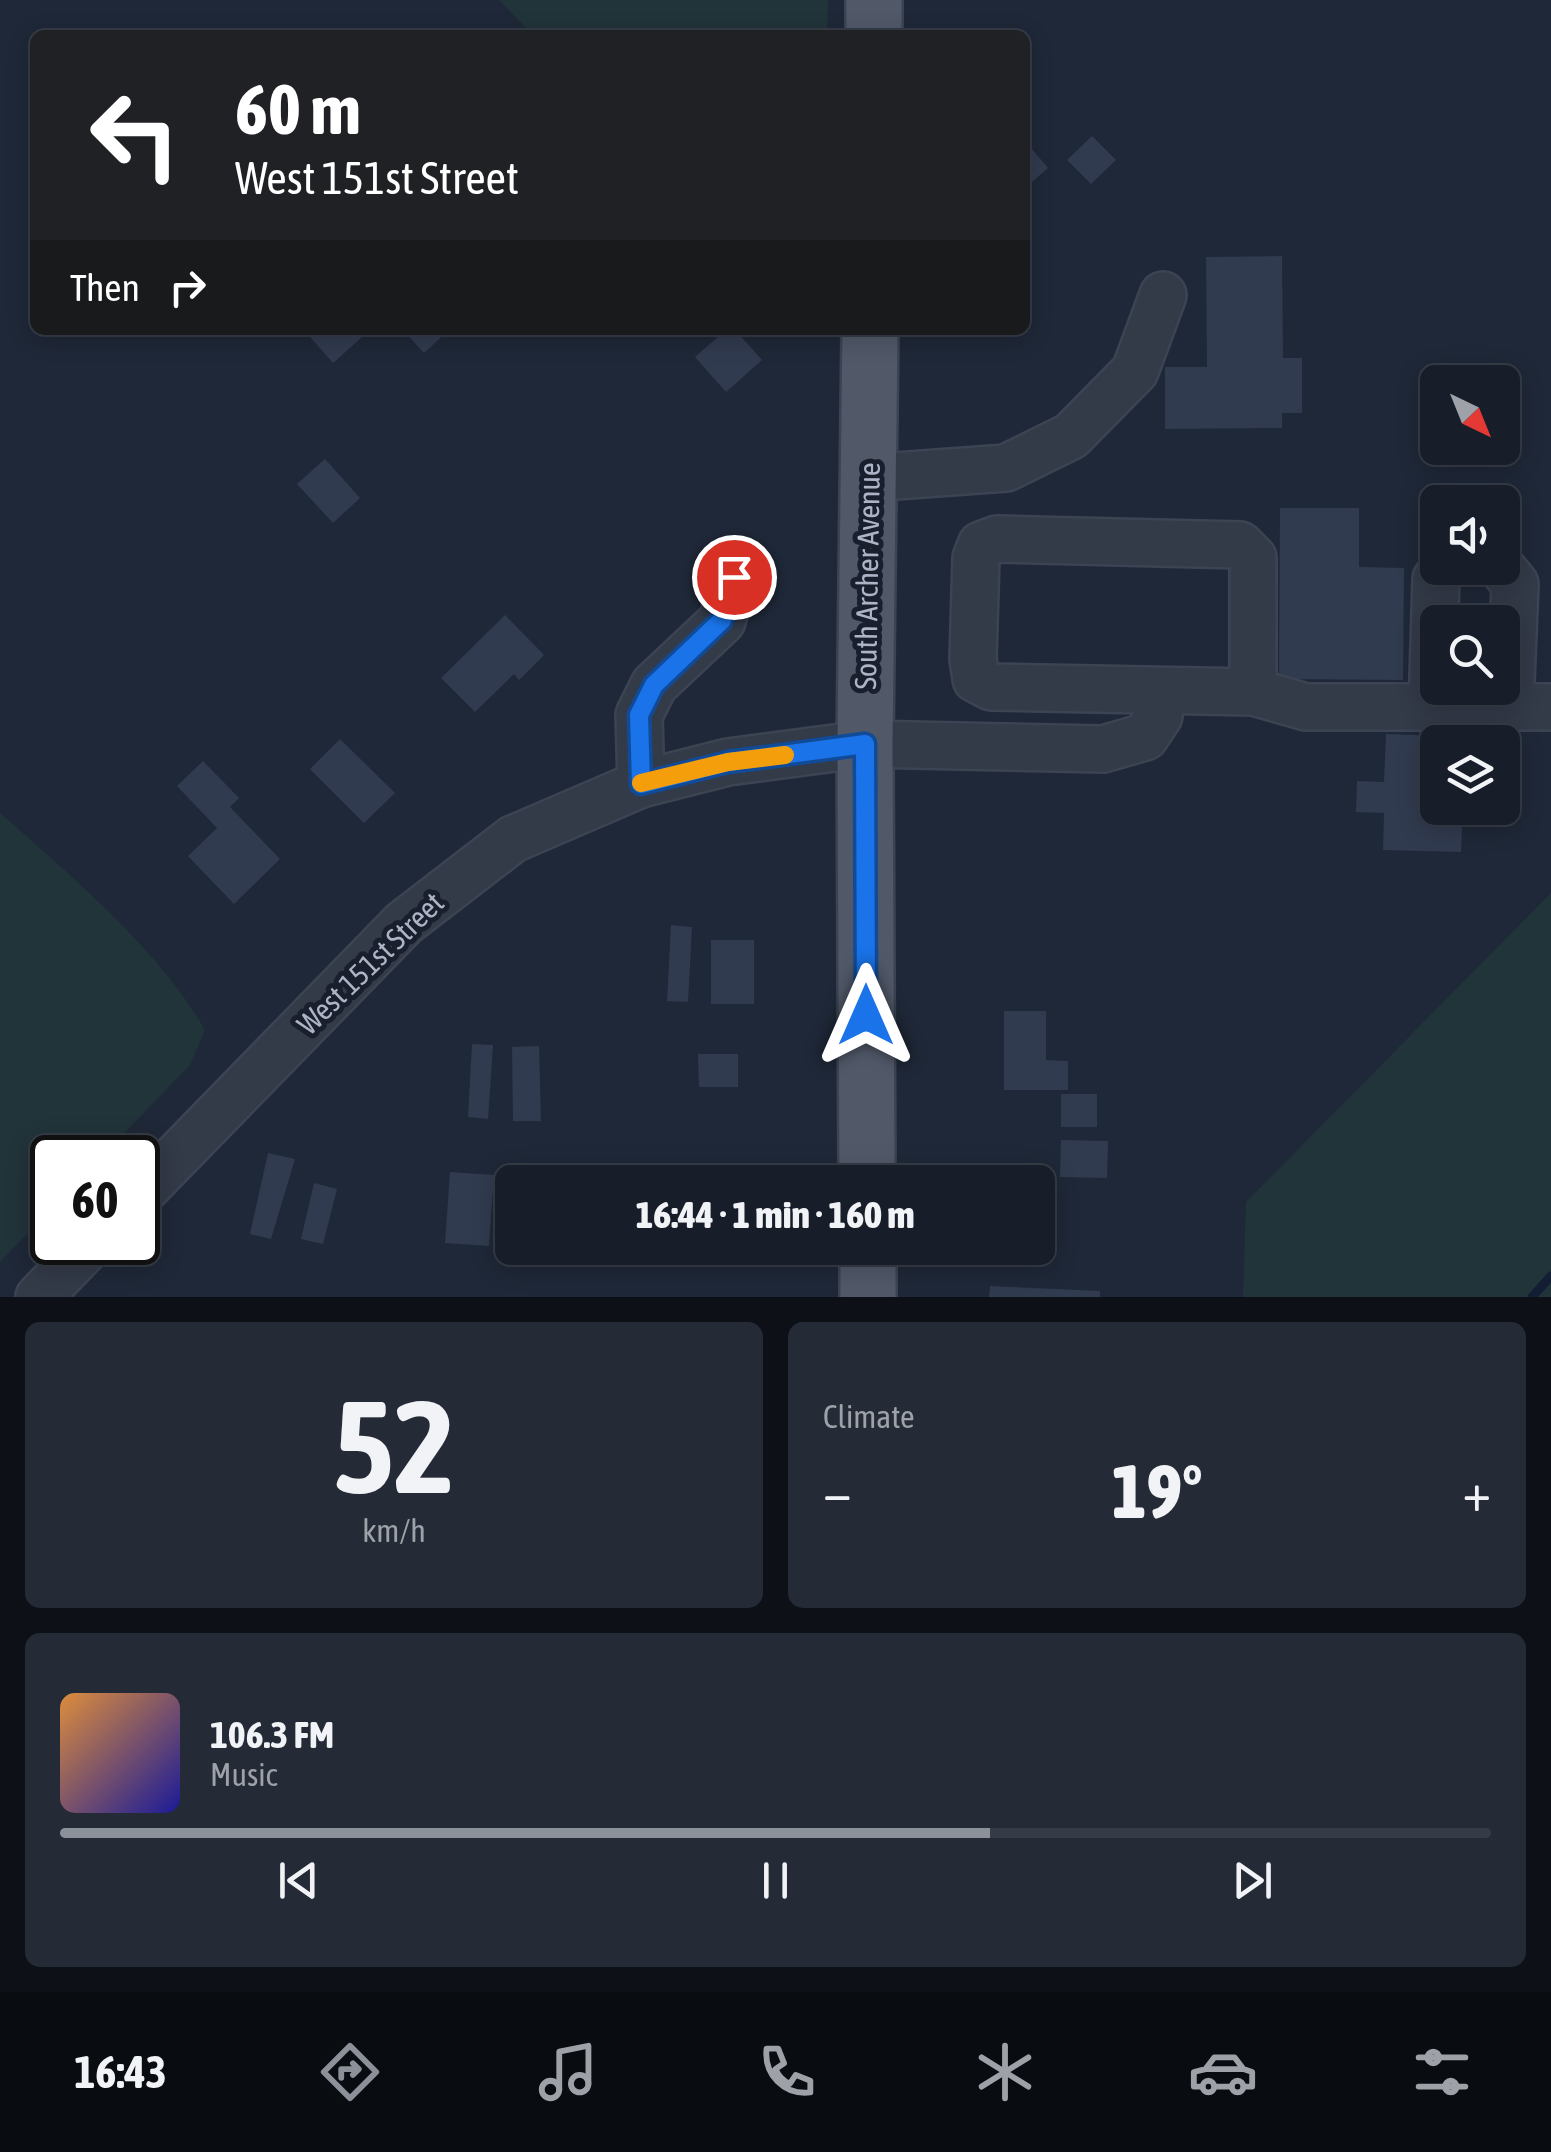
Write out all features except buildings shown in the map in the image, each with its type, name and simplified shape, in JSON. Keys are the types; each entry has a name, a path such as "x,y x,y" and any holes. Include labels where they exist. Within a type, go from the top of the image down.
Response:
{"main road":[{"path":"874,0 874,30"},
{"name":"South Archer Avenue","path":"867,1165 865,744 870,335"},
{"path":"868,1265 868,1297"}],"street":[{"path":"868,478 1006,468 1071,436 1135,371 1164,295"},
{"path":"1253,692 1253,558 1240,545 998,540 981,546 976,558 976,679 991,688 1253,692 1306,707 1531,706 1515,585"},
{"path":"641,784 639,715 654,685 722,620 734,577"},
{"path":"1432,707 1436,585"},
{"name":"West 151st Street","path":"160,1173 404,923 513,839 641,784 728,762 865,744 1104,749 1145,737 1158,716 1160,693"},
{"path":"39,1297 70,1265"}],"green space":[{"path":"499,0 828,0 827,30 528,30"},
{"path":"0,813 139,942 205,1030 190,1065 122,1135 30,1135 30,1231 0,1262"},
{"path":"1551,893 1551,1297 1243,1297 1246,1202"}],"waterway":[{"path":"1532,1297 1551,1276"}],"slow traffic":[{"path":"641,783 728,762 785,755"}],"route":[{"path":"734,577 722,620 654,685 639,715 641,784 728,762 865,744 866,1015"}]}
